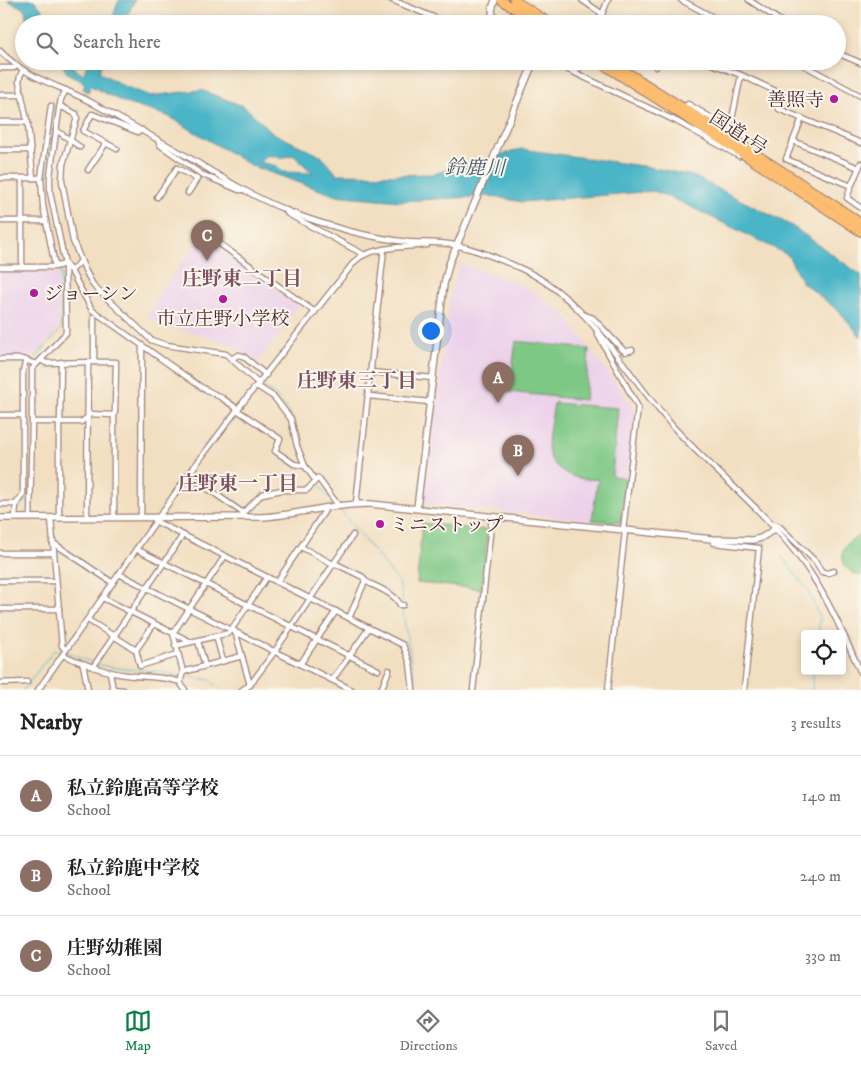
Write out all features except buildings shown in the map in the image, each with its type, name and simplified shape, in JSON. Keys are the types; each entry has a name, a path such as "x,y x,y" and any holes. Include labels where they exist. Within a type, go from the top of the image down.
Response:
{"highway":[{"path":"501,0 524,15"},
{"path":"514,0 538,15"},
{"name":"国道1号","path":"611,70 778,176 861,232"},
{"name":"国道1号","path":"624,70 739,142 861,223"}],"street":[{"path":"392,0 428,15"},
{"path":"493,15 492,8 495,0"},
{"path":"582,0 601,15 608,0"},
{"path":"681,0 709,15"},
{"path":"749,0 772,15"},
{"path":"0,51 15,65"},
{"path":"846,57 861,64"},
{"path":"0,68 15,67"},
{"path":"33,178 28,122 21,95 20,76 23,70 66,90 142,130 243,190 286,210 319,222 366,235 408,242 444,243 474,250 537,276 554,287 584,314 677,431 775,528 811,574 830,606 861,673"},
{"path":"417,508 444,284 449,264 529,70"},
{"path":"569,70 676,121 778,176"},
{"path":"727,70 782,94 779,109 861,143"},
{"path":"813,70 861,96"},
{"path":"682,108 688,104 730,129 740,75"},
{"path":"15,518 16,504 23,494 27,434 32,422 32,369 66,333 64,264 50,192 50,176 61,99 66,90"},
{"path":"0,95 21,95"},
{"path":"51,106 42,178 42,200 55,266"},
{"path":"60,106 76,114 77,118 72,142 63,164 62,181 73,241 93,285 140,330 156,342 222,353 233,357 274,397 291,419 295,439 305,466 338,505"},
{"path":"117,149 83,131 92,114 138,132 142,130"},
{"path":"802,118 786,159 851,186"},
{"path":"0,122 28,122"},
{"path":"56,130 80,148"},
{"path":"158,140 160,145 201,174 243,190"},
{"path":"793,141 859,168"},
{"path":"88,170 106,143"},
{"path":"0,150 31,150"},
{"path":"861,163 846,198 861,208"},
{"path":"157,197 177,168 197,179"},
{"path":"188,193 201,174"},
{"path":"0,178 42,178"},
{"path":"22,178 22,267"},
{"path":"286,210 288,214 363,254"},
{"path":"0,221 46,221"},
{"path":"203,232 315,312"},
{"path":"38,690 188,475 355,261 363,254 384,249 444,243"},
{"path":"356,504 384,249"},
{"path":"71,271 81,261"},
{"path":"0,267 55,266 64,264"},
{"path":"64,264 71,271 92,310 133,340 202,387 222,398 280,439 275,451 294,464 305,466"},
{"path":"584,314 593,318 625,352 632,350"},
{"path":"87,518 88,415 94,317"},
{"path":"596,327 595,329 638,407 608,690"},
{"path":"133,340 140,330"},
{"path":"141,517 142,346"},
{"path":"233,357 242,356 266,374"},
{"path":"0,359 26,360 36,364"},
{"path":"26,360 22,371 23,415 27,434 30,518"},
{"path":"40,360 46,363 116,362 114,518"},
{"path":"59,517 61,362"},
{"path":"371,372 433,378"},
{"path":"369,396 430,402"},
{"path":"0,415 23,415"},
{"path":"32,422 81,422 88,415 114,415"},
{"path":"188,475 243,515"},
{"path":"243,515 262,494 282,490 306,490 317,479"},
{"path":"0,504 16,504"},
{"path":"0,518 141,517 157,519 243,515 275,516 338,505 356,504 417,508 712,539 753,540 761,538 775,528"},
{"path":"277,582 324,512 324,508"},
{"path":"473,690 492,516"},
{"path":"51,518 62,646 65,653 83,664 110,672 133,676 182,677 205,666 242,656"},
{"path":"157,519 183,536 402,645 410,663 413,690"},
{"path":"769,522 780,526 816,562 822,572 834,571"},
{"path":"242,690 250,685 275,651 353,535"},
{"path":"93,667 183,536"},
{"path":"712,539 714,543 759,548 744,690"},
{"path":"52,542 112,583"},
{"path":"301,547 363,577 365,581 392,596 401,605"},
{"path":"136,550 378,670"},
{"path":"0,553 54,553"},
{"path":"185,690 173,633 225,556"},
{"path":"119,574 333,679 348,689"},
{"path":"175,646 229,633 234,630 267,577"},
{"path":"0,581 56,581"},
{"path":"348,618 365,581"},
{"path":"103,598 191,642"},
{"path":"0,609 59,609"},
{"path":"301,663 336,611"},
{"path":"88,620 136,650 140,666 178,654"},
{"path":"136,650 154,624"},
{"path":"333,679 369,628"},
{"path":"234,630 250,685"},
{"path":"216,636 223,661"},
{"path":"198,641 205,666"},
{"path":"83,664 88,690"},
{"path":"381,690 389,670"},
{"path":"110,672 112,689 123,690"},
{"path":"0,683 27,682"}],"shaded area":[{"name":"市立庄野小学校","path":"202,236 299,305 258,363 241,349 231,344 200,334 170,328 148,317 160,292"},
{"path":"461,264 512,281 537,294 564,314 635,409 623,524 425,502 451,288"},
{"path":"0,273 59,273 58,328 40,352 33,356 0,357"}],"green space":[{"path":"516,341 589,349 585,400 509,392"},
{"path":"554,403 618,408 612,476 625,478 621,523 592,520 598,479 574,477 553,463 548,447"},
{"path":"422,523 488,530 482,589 417,583"},
{"path":"861,536 860,576 852,573 847,568 842,556 847,544"}],"water":[{"path":"7,0 34,0 46,15 26,15 25,9"},
{"path":"119,0 135,0 128,15 113,15"},
{"name":"鈴鹿川","path":"65,70 77,70 84,74 85,70 100,70 99,72 124,86 150,96 201,90 245,107 273,133 321,156 337,174 433,174 521,149 649,167 693,176 792,226 861,275 861,337 840,312 802,282 788,255 685,204 654,191 522,202 492,196 400,201 334,195 252,166 168,116 125,103 91,86 88,92 83,89 85,83 67,73","holes":["268,155 281,158 293,155 313,173 282,172 277,166 259,162"]}],"waterway":[{"path":"56,104 45,190 58,263"},
{"path":"73,140 80,118 79,109"},
{"path":"66,161 72,143"},
{"path":"74,236 80,251"},
{"path":"32,362 61,329 61,274 59,267"},
{"path":"21,508 27,497 26,371 30,365"},
{"path":"261,385 288,410 292,416 295,430"},
{"path":"298,441 311,471"},
{"path":"318,484 330,498"},
{"path":"339,509 399,582 403,603"},
{"path":"781,555 808,591 820,619 819,630"},
{"path":"402,607 416,690"},
{"path":"23,690 54,650 63,651"},
{"path":"67,652 93,663"},
{"path":"97,664 179,676"},
{"path":"812,690 814,675"},
{"path":"183,676 210,680 220,690"}],"place":[{"name":"善照寺","path":"834,99"},
{"name":"庄野幼稚園","path":"207,261"},
{"name":"ジョーシン","path":"34,293"},
{"name":"市立庄野小学校","path":"223,299"},
{"name":"私立鈴鹿高等学校","path":"498,403"},
{"name":"私立鈴鹿中学校","path":"518,476"},
{"name":"ミニストップ","path":"380,524"}],"district":[{"name":"庄野東二丁目","path":"242,278"},
{"name":"庄野東三丁目","path":"357,380"},
{"name":"庄野東一丁目","path":"238,483"}]}
